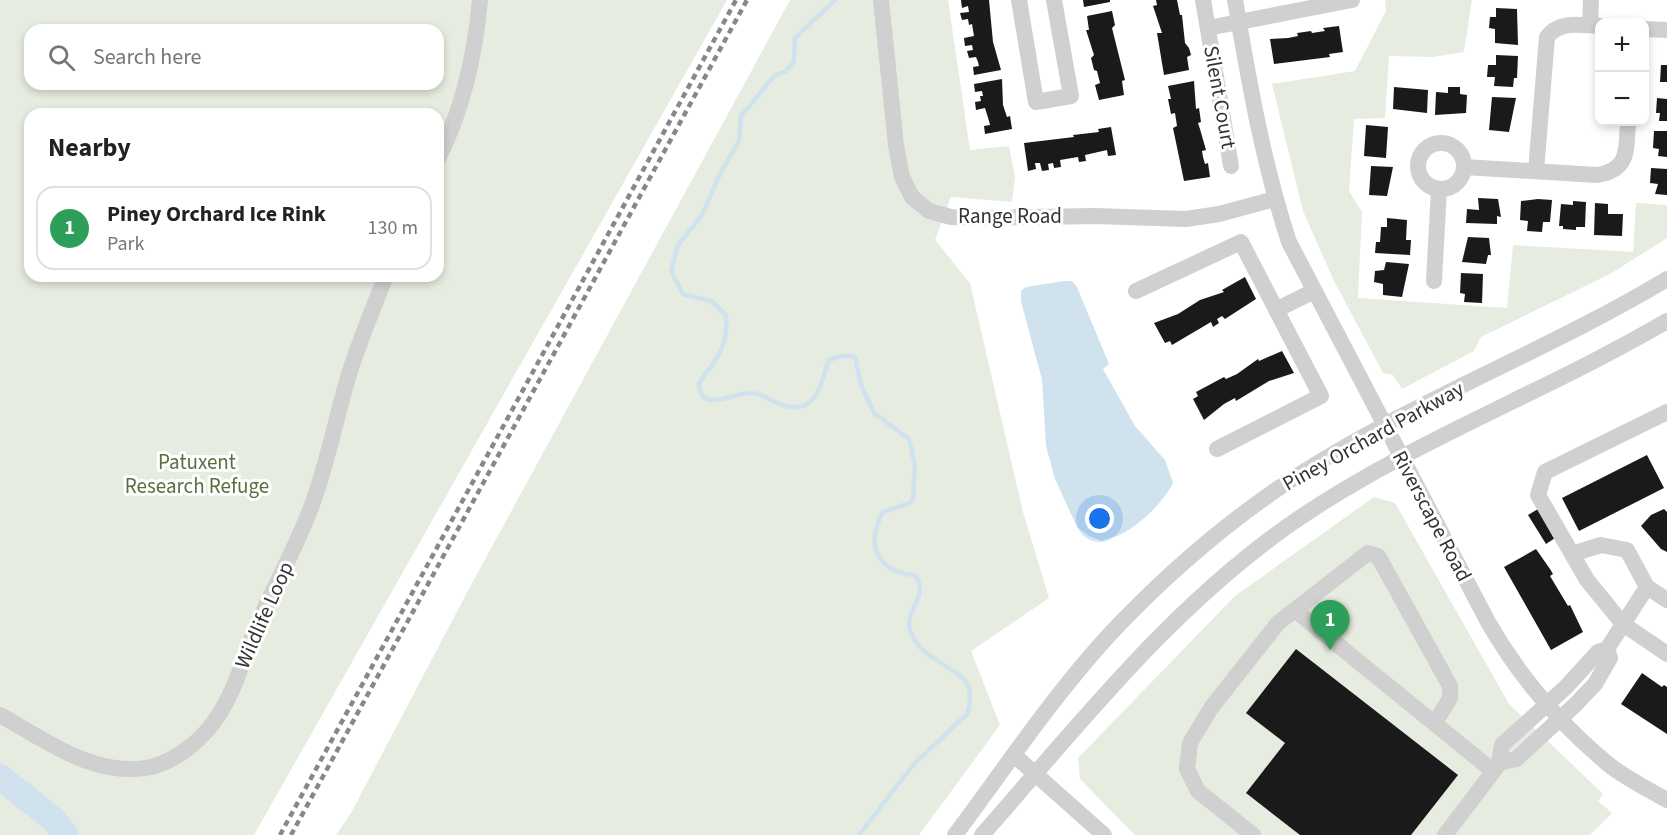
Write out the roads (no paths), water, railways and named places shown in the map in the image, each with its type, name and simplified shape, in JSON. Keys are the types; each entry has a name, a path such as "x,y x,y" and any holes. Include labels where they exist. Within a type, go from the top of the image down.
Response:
{"street":[{"path":"444,146 464,91 477,39 480,0"},
{"name":"Range Road","path":"881,0 896,145 902,177 912,197 929,211 951,217 980,218 1095,216 1186,219 1219,214 1275,200"},
{"path":"1018,0 1036,102 1071,96 1054,0"},
{"name":"Silent Court","path":"1203,0 1231,166"},
{"name":"Riverscape Road","path":"1235,0 1254,108 1275,200 1289,242 1512,663 1546,704 1608,764 1667,800"},
{"name":"Silent Court","path":"1208,28 1352,0"},
{"path":"1536,171 1547,37 1553,29 1561,25 1595,26 1592,0"},
{"path":"1649,28 1667,30"},
{"path":"1464,167 1597,175 1617,170 1625,155 1628,126"},
{"path":"1441,143 1450,145 1463,157 1464,167 1458,182 1450,188 1439,189 1425,182 1420,175 1418,165 1425,150 1441,143"},
{"path":"1434,281 1439,189"},
{"path":"1136,291 1241,242 1321,396 1217,449"},
{"name":"Piney Orchard Parkway","path":"955,835 1067,685 1109,635 1152,592 1216,535 1273,492 1384,425 1619,308 1667,279"},
{"name":"Wildlife Loop","path":"0,715 57,747 106,767 127,769 151,766 175,757 199,739 218,716 231,692 261,616 309,512 334,438 351,366 384,282"},
{"path":"1276,310 1314,291"},
{"name":"Piney Orchard Parkway","path":"982,835 1139,657 1206,590 1290,524 1349,486 1401,457 1667,321"},
{"path":"1667,412 1545,472 1538,495 1587,580 1623,624 1667,654"},
{"path":"1572,554 1601,545 1627,550 1647,587 1667,600"},
{"path":"1253,835 1198,791 1187,769 1186,757 1195,731 1278,623 1368,554 1378,556 1450,686 1450,698 1435,723"},
{"path":"1445,835 1496,767 1502,745 1566,687 1598,652 1607,649 1647,587"},
{"path":"1296,611 1435,723 1496,767"},
{"path":"1496,767 1516,759 1595,684 1610,658 1607,649"},
{"path":"1015,756 1104,835"}],"water":[{"path":"1072,281 1077,287 1109,364 1103,369 1135,426 1165,460 1173,483 1158,504 1137,524 1121,534 1102,541 1089,536 1077,527 1055,479 1046,446 1042,380 1021,301 1021,291 1026,287"}],"waterway":[{"path":"835,0 795,38 794,62 786,71 775,75 741,116 739,141 720,174 702,215 678,245 671,271 683,294 711,301 726,315 723,345 699,383 705,398 717,400 752,393 782,405 803,406 816,396 828,361 842,356 855,357 861,385 874,413 909,439 915,466 913,499 910,503 883,512 875,535 875,546 878,555 891,569 915,575 920,592 909,621 914,639 924,651 965,680 970,692 970,701 967,714 913,765 859,835"},
{"path":"0,777 54,820 66,835"}],"railway":[{"path":"280,835 736,0"},
{"path":"291,835 747,0"}],"place":[{"name":"Piney Orchard Ice Rink","path":"1330,650"}],"park label":[{"name":"Patuxent Research Refuge","path":"197,474"}]}
